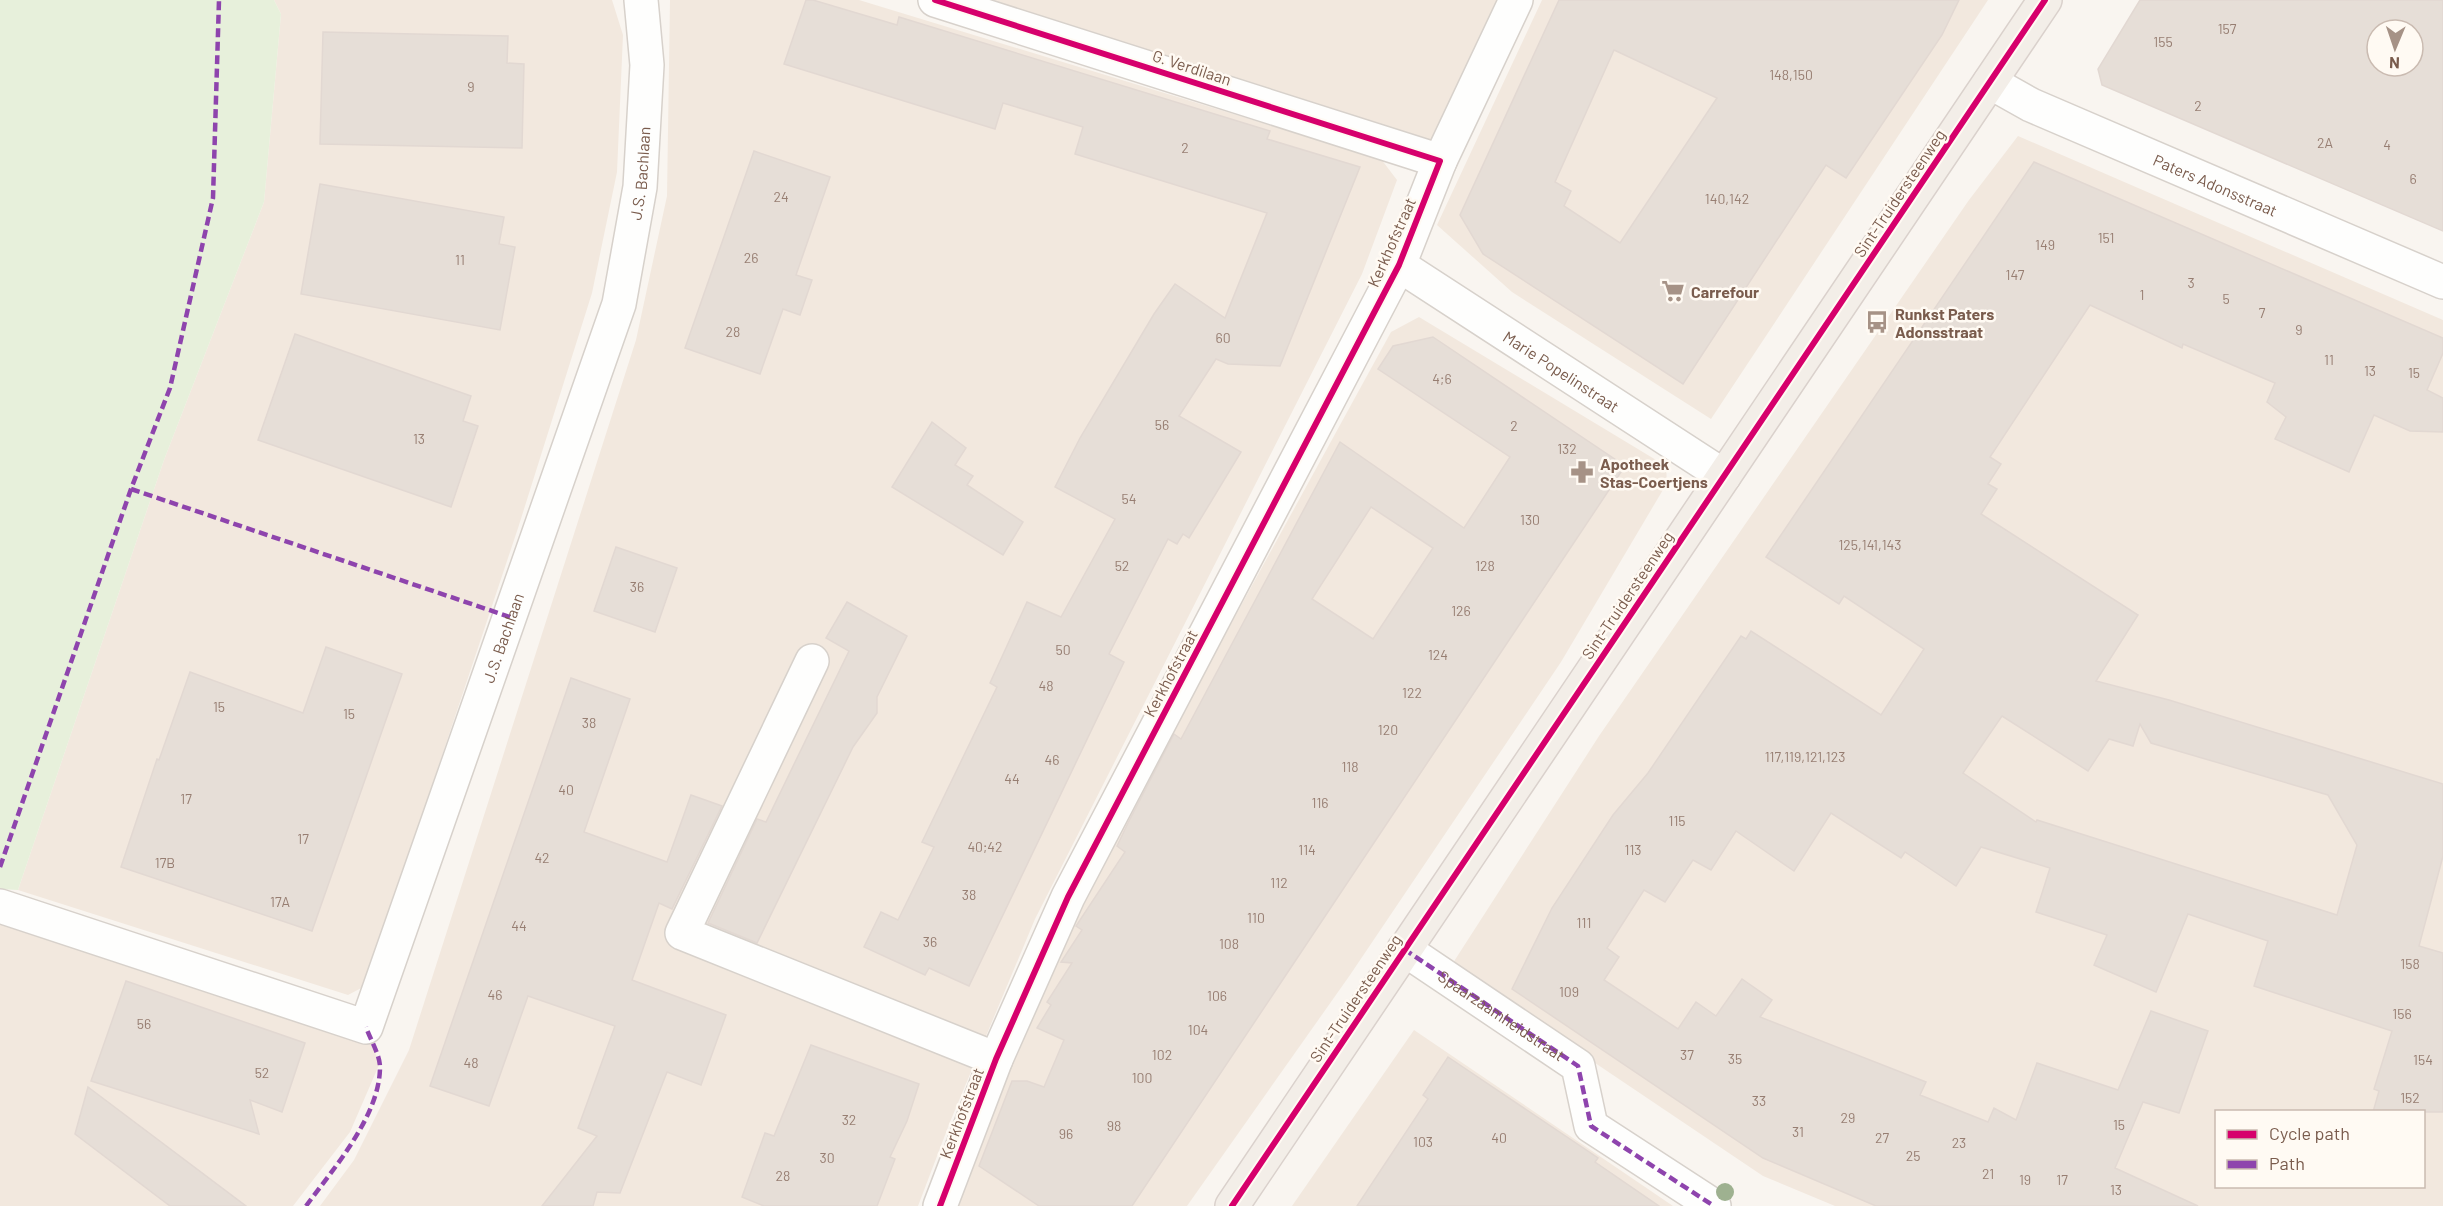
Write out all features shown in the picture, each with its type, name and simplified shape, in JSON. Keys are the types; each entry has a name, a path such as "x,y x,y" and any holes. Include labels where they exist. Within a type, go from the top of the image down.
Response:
{"main road":[{"name":"Sint-Truidersteenweg","path":"1232,1206 2045,0"}],"street":[{"name":"J.S. Bachlaan","path":"0,906 366,1027 619,304 640,188 647,65 641,0"},
{"name":"G. Verdilaan","path":"935,0 1440,161"},
{"name":"Kerkhofstraat","path":"940,1206 996,1059 1068,897 1399,265 1440,161 1516,0"},
{"name":"Paters Adonsstraat","path":"1990,82 2031,105 2443,282"},
{"name":"Marie Popelinstraat","path":"1399,265 1724,476"},
{"path":"812,661 682,933 996,1059"},
{"name":"Spaarzaamheidstraat","path":"1404,949 1578,1066 1592,1126 1714,1206"}],"shaded area":[{"path":"274,0 612,0 623,35 617,172 592,293 519,525 365,986 348,995 18,890 164,460 264,202 281,14"},
{"path":"670,0 859,0 1381,159 1397,180 1362,274 1035,919 950,1122 918,1206 320,1206 354,1160 409,1050 636,340 667,196"},
{"path":"987,0 1497,0 1438,136 1429,140"},
{"path":"1542,0 1988,0 1711,419 1512,292 1437,225"},
{"path":"2018,136 2443,320 2443,1206 1835,1206 1763,1176 1451,966 1599,736 1969,200"},
{"path":"1419,317 1666,466 1667,483 1561,662 1350,975 1187,1206 955,1206 1056,958 1209,664 1391,332"},
{"path":"0,917 372,1041 379,1065 350,1132 293,1206 0,1206"},
{"path":"1414,1030 1673,1206 1292,1206"}],"green space":[{"path":"0,0 274,0 281,14 264,202 164,460 18,890 0,889"}],"building":[{"path":"806,0 813,0 897,25 899,17 1270,131 1267,139 1360,167 1280,366 1228,364 1216,359 1179,416 1241,452 1189,538 1183,534 1177,544 1168,539 1109,654 1124,662 969,986 929,968 925,975 864,947 881,912 898,920 934,847 922,842 997,687 990,683 1027,602 1061,617 1115,519 1055,487 1080,438 1154,314 1175,284 1225,318 1267,213 1075,154 1083,127 1003,103 995,129 784,64"},
{"path":"1559,0 1959,0 1942,35 1846,178 1826,165 1683,384 1483,254 1460,215","holes":["1614,50 1717,98 1620,243 1564,206 1571,191 1555,182"]},
{"path":"2140,0 2443,0 2443,231 2102,85 2098,69"},
{"path":"323,32 508,36 507,63 524,64 522,148 320,144"},
{"path":"754,151 830,177 796,275 812,280 800,315 783,309 760,374 685,348"},
{"path":"2034,162 2443,338 2443,353 2427,390 2443,398 2443,432 2410,431 2374,415 2349,472 2275,439 2286,417 2267,402 2275,383 2183,344 2182,348 2090,305 1990,457 2001,464 1988,484 1997,489 1981,514 2138,615 2096,681 2169,700 2443,784 2443,856 2419,946 2443,953 2443,1112 2374,1110 2379,1091 2374,1089 2392,1031 2254,986 2268,941 2188,914 2156,992 2094,965 2107,935 2036,912 2050,868 1981,847 1956,886 1905,852 1901,858 1831,813 1794,871 1736,831 1711,870 1693,860 1665,902 1644,890 1607,948 1619,957 1604,980 1678,1029 1696,1002 1716,1016 1742,979 1772,1000 1760,1017 1926,1082 1920,1095 1988,1122 1994,1108 2016,1120 2037,1063 2118,1090 2151,1011 2208,1031 2179,1113 2143,1102 2115,1168 2198,1206 1876,1206 1763,1158 1512,989 1552,908 1613,815 1648,773 1741,636 1746,639 1751,631 1881,715 1924,649 1844,596 1839,604 1766,557","holes":["2002,716 2088,771 2109,739 2133,746 2140,724 2151,743 2328,795 2357,845 2337,915 2037,820 2036,822 1963,773"]},
{"path":"320,184 504,217 499,244 515,247 500,330 301,294"},
{"path":"295,334 471,396 463,421 478,426 451,507 258,440"},
{"path":"1433,337 1625,466 1132,1206 1039,1206 979,1166 1012,1081 1027,1081 1044,1087 1064,1040 1037,1028 1051,1005 1047,1002 1072,963 1061,962 1082,930 1076,926 1125,852 1117,846 1174,734 1181,739 1340,442 1464,528 1510,457 1378,369 1393,346","holes":["1371,507 1433,548 1373,639 1312,599"]},
{"path":"932,422 966,448 955,465 973,476 967,485 1023,522 1003,555 892,487"},
{"path":"616,547 677,568 655,632 594,611"},
{"path":"847,602 907,636 877,697 877,713 853,747 757,943 708,923 757,819 766,822 849,651 826,638"},
{"path":"326,647 402,674 312,931 121,867 157,759 159,760 190,672 303,713"},
{"path":"571,678 630,699 584,832 667,862 691,795 722,806 672,909 659,903 632,980 726,1015 701,1085 667,1072 620,1193 597,1192 593,1206 542,1206 597,1136 578,1128 615,1026 528,996 489,1106 430,1086"},
{"path":"126,981 305,1043 282,1112 250,1100 259,1134 91,1081"},
{"path":"811,1045 919,1084 907,1121 890,1157 895,1159 877,1206 764,1206 742,1197 765,1133 774,1136"},
{"path":"1448,1057 1598,1158 1595,1162 1659,1206 1357,1206 1428,1099 1423,1095"},
{"path":"88,1087 246,1206 170,1206 75,1134"}],"marked path":[{"path":"0,867 131,489 170,388 213,198 219,0"},
{"path":"131,489 510,617"},
{"path":"1404,949 1578,1066 1591,1126 1714,1206"},
{"path":"306,1206 353,1141 372,1104 378,1086 380,1062 366,1027"}],"cycle path":[{"path":"935,0 1440,161 1399,265 1068,897 996,1059 940,1206"},
{"path":"1232,1206 2045,0"}],"place":[{"name":"Carrefour","path":"1673,291"},
{"name":"Runkst Paters Adonsstraat","path":"1877,322"},
{"name":"Apotheek Stas-Coertjens","path":"1582,472"}]}
